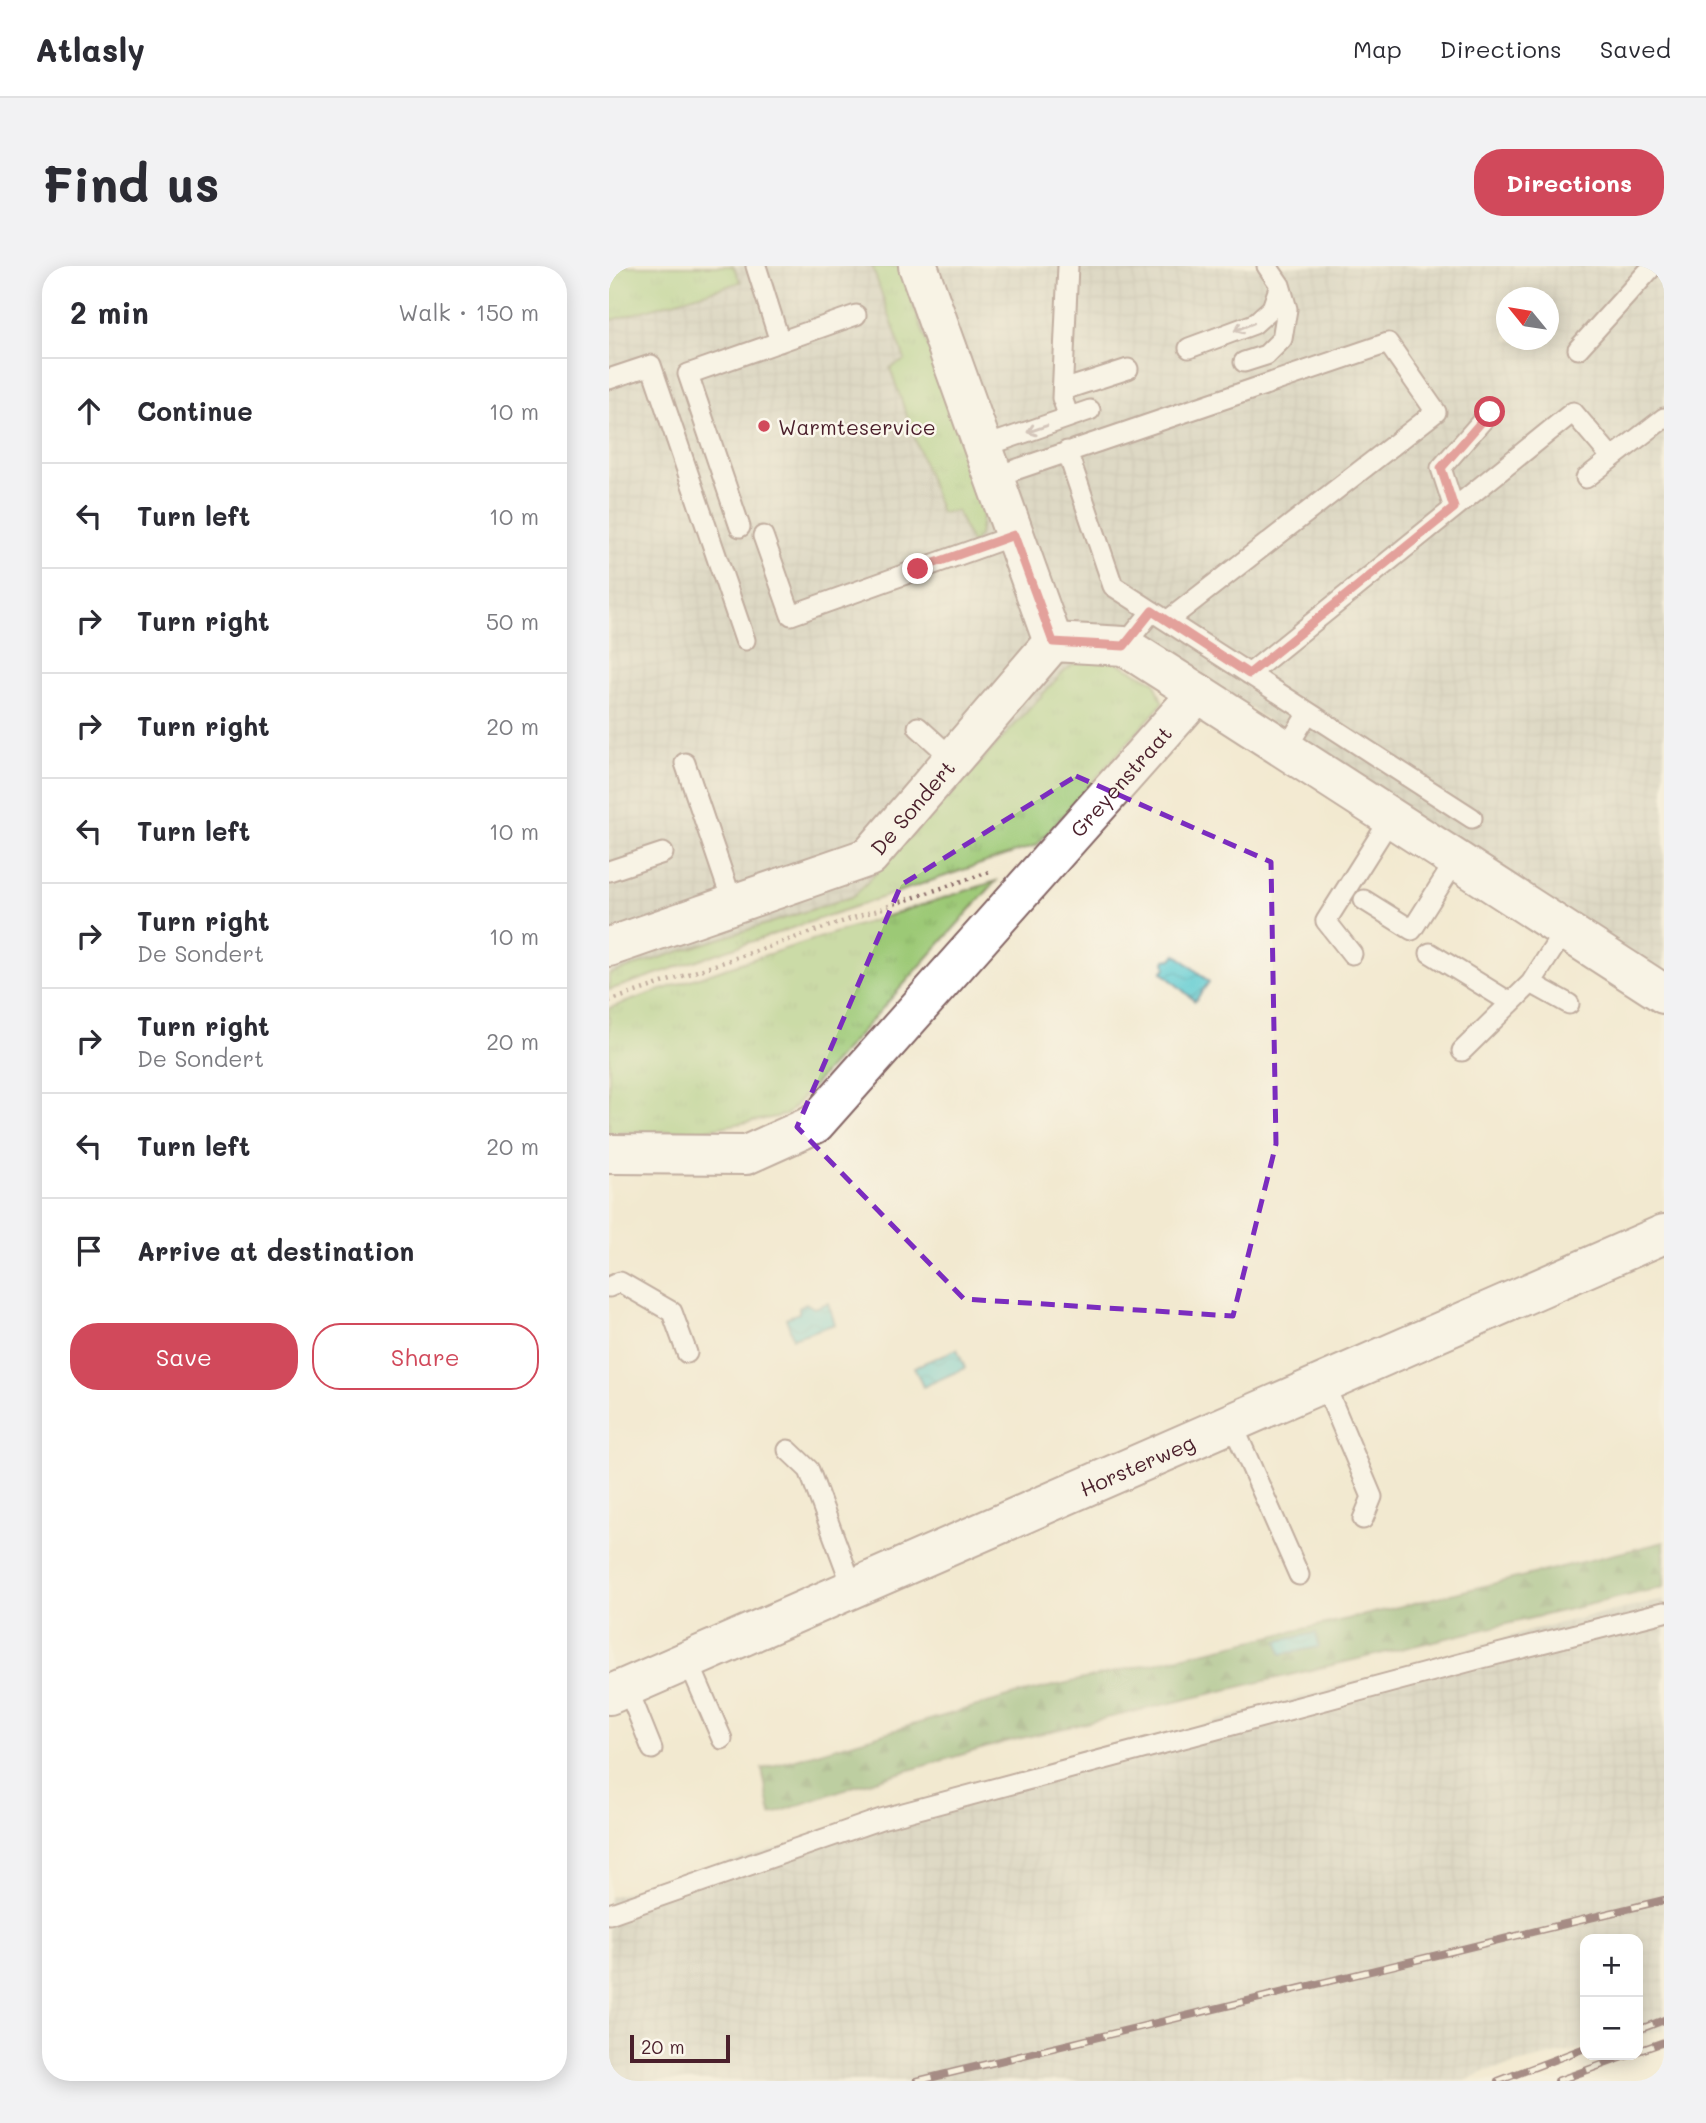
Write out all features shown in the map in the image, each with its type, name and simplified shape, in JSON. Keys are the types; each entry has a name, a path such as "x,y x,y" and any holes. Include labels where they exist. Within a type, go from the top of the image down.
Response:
{"street":[{"path":"918,266 1053,642 1124,646 1456,860 1587,936 1664,994"},
{"name":"De Sondert","path":"609,947 869,857 1053,642"},
{"name":"Greyenstraat","path":"609,1154 746,1155 815,1124 1198,693"},
{"name":"Horsterweg","path":"618,1691 1664,1234"}],"lane":[{"path":"756,266 780,342"},
{"path":"1068,266 1062,398 1069,417"},
{"path":"1244,362 1266,355 1282,340 1287,309 1280,285 1267,266"},
{"path":"1578,349 1653,266"},
{"path":"1189,348 1254,324 1272,308 1280,285"},
{"path":"740,527 688,374 856,315"},
{"path":"989,462 1067,451 1388,343 1436,412 1159,616 1124,646"},
{"path":"609,379 651,365 745,639"},
{"path":"1063,390 1128,369"},
{"path":"989,462 1069,417 1090,410"},
{"path":"1454,508 1441,468 1490,412"},
{"path":"1249,674 1573,412 1612,458"},
{"path":"1586,478 1664,418"},
{"path":"1067,451 1113,586 1472,818"},
{"path":"763,536 791,615 1014,535"},
{"path":"1286,749 1308,713"},
{"path":"918,727 953,759"},
{"path":"685,763 733,904"},
{"path":"1352,954 1326,920 1391,818"},
{"path":"609,871 663,853"},
{"path":"1364,900 1412,930 1456,860"},
{"path":"1462,1051 1531,983 1587,936"},
{"path":"1430,953 1511,1003"},
{"path":"1531,983 1569,1004"},
{"path":"609,1287 619,1282 672,1312 687,1353"},
{"path":"1324,1383 1372,1496 1363,1519"},
{"path":"1232,1423 1299,1575"},
{"path":"788,1450 809,1470 853,1588"},
{"path":"609,1914 881,1819 1468,1661 1664,1612"},
{"path":"688,1660 722,1740"},
{"path":"618,1691 652,1749"}],"path":[{"path":"609,1001 994,871"},
{"path":"1653,2081 1664,2077"}],"highlighted area":[{"path":"1076,776 1271,862 1276,1144 1233,1316 964,1299 797,1127 901,885"}],"shaded area":[{"path":"609,266 1664,266 1664,1001 1158,643 1056,691 877,893 609,982"},
{"path":"1664,1600 1664,2030 1643,2035 1643,1934 1580,1934 1580,2049 1487,2071 1465,2081 609,2081 609,1897 1554,1624"}],"green space":[{"path":"620,266 733,266 741,282 609,321 609,279"},
{"path":"872,266 899,266 985,501 979,535 972,546 957,511 941,513 890,368 905,360"},
{"path":"1080,659 1112,660 1154,681 1163,703 1037,845 609,990 609,974 854,896 1063,672"},
{"path":"996,881 787,1115 704,1130 609,1133 609,1008"},
{"path":"1664,1542 1664,1587 1005,1742 845,1789 771,1815 762,1769 1018,1694 1369,1614"}],"water":[{"path":"1176,954 1209,982 1195,1001 1162,972 1166,968 1165,960 1172,959"},
{"path":"806,1303 814,1308 828,1303 835,1324 793,1338 786,1318 799,1313 799,1308"},
{"path":"957,1349 965,1368 923,1387 914,1367"},
{"path":"1316,1633 1319,1647 1281,1654 1278,1641"}],"railway":[{"path":"917,2081 1664,1900"},
{"path":"1643,2028 1664,2020"},
{"path":"1643,2049 1664,2042"},
{"path":"1498,2081 1580,2050"},
{"path":"1557,2081 1615,2060"}],"place":[{"name":"Warmteservice","path":"764,426"}],"route":[{"path":"918,569 1014,535 1053,642 1124,646 1152,611 1249,674 1454,508 1441,468 1490,412"}]}
